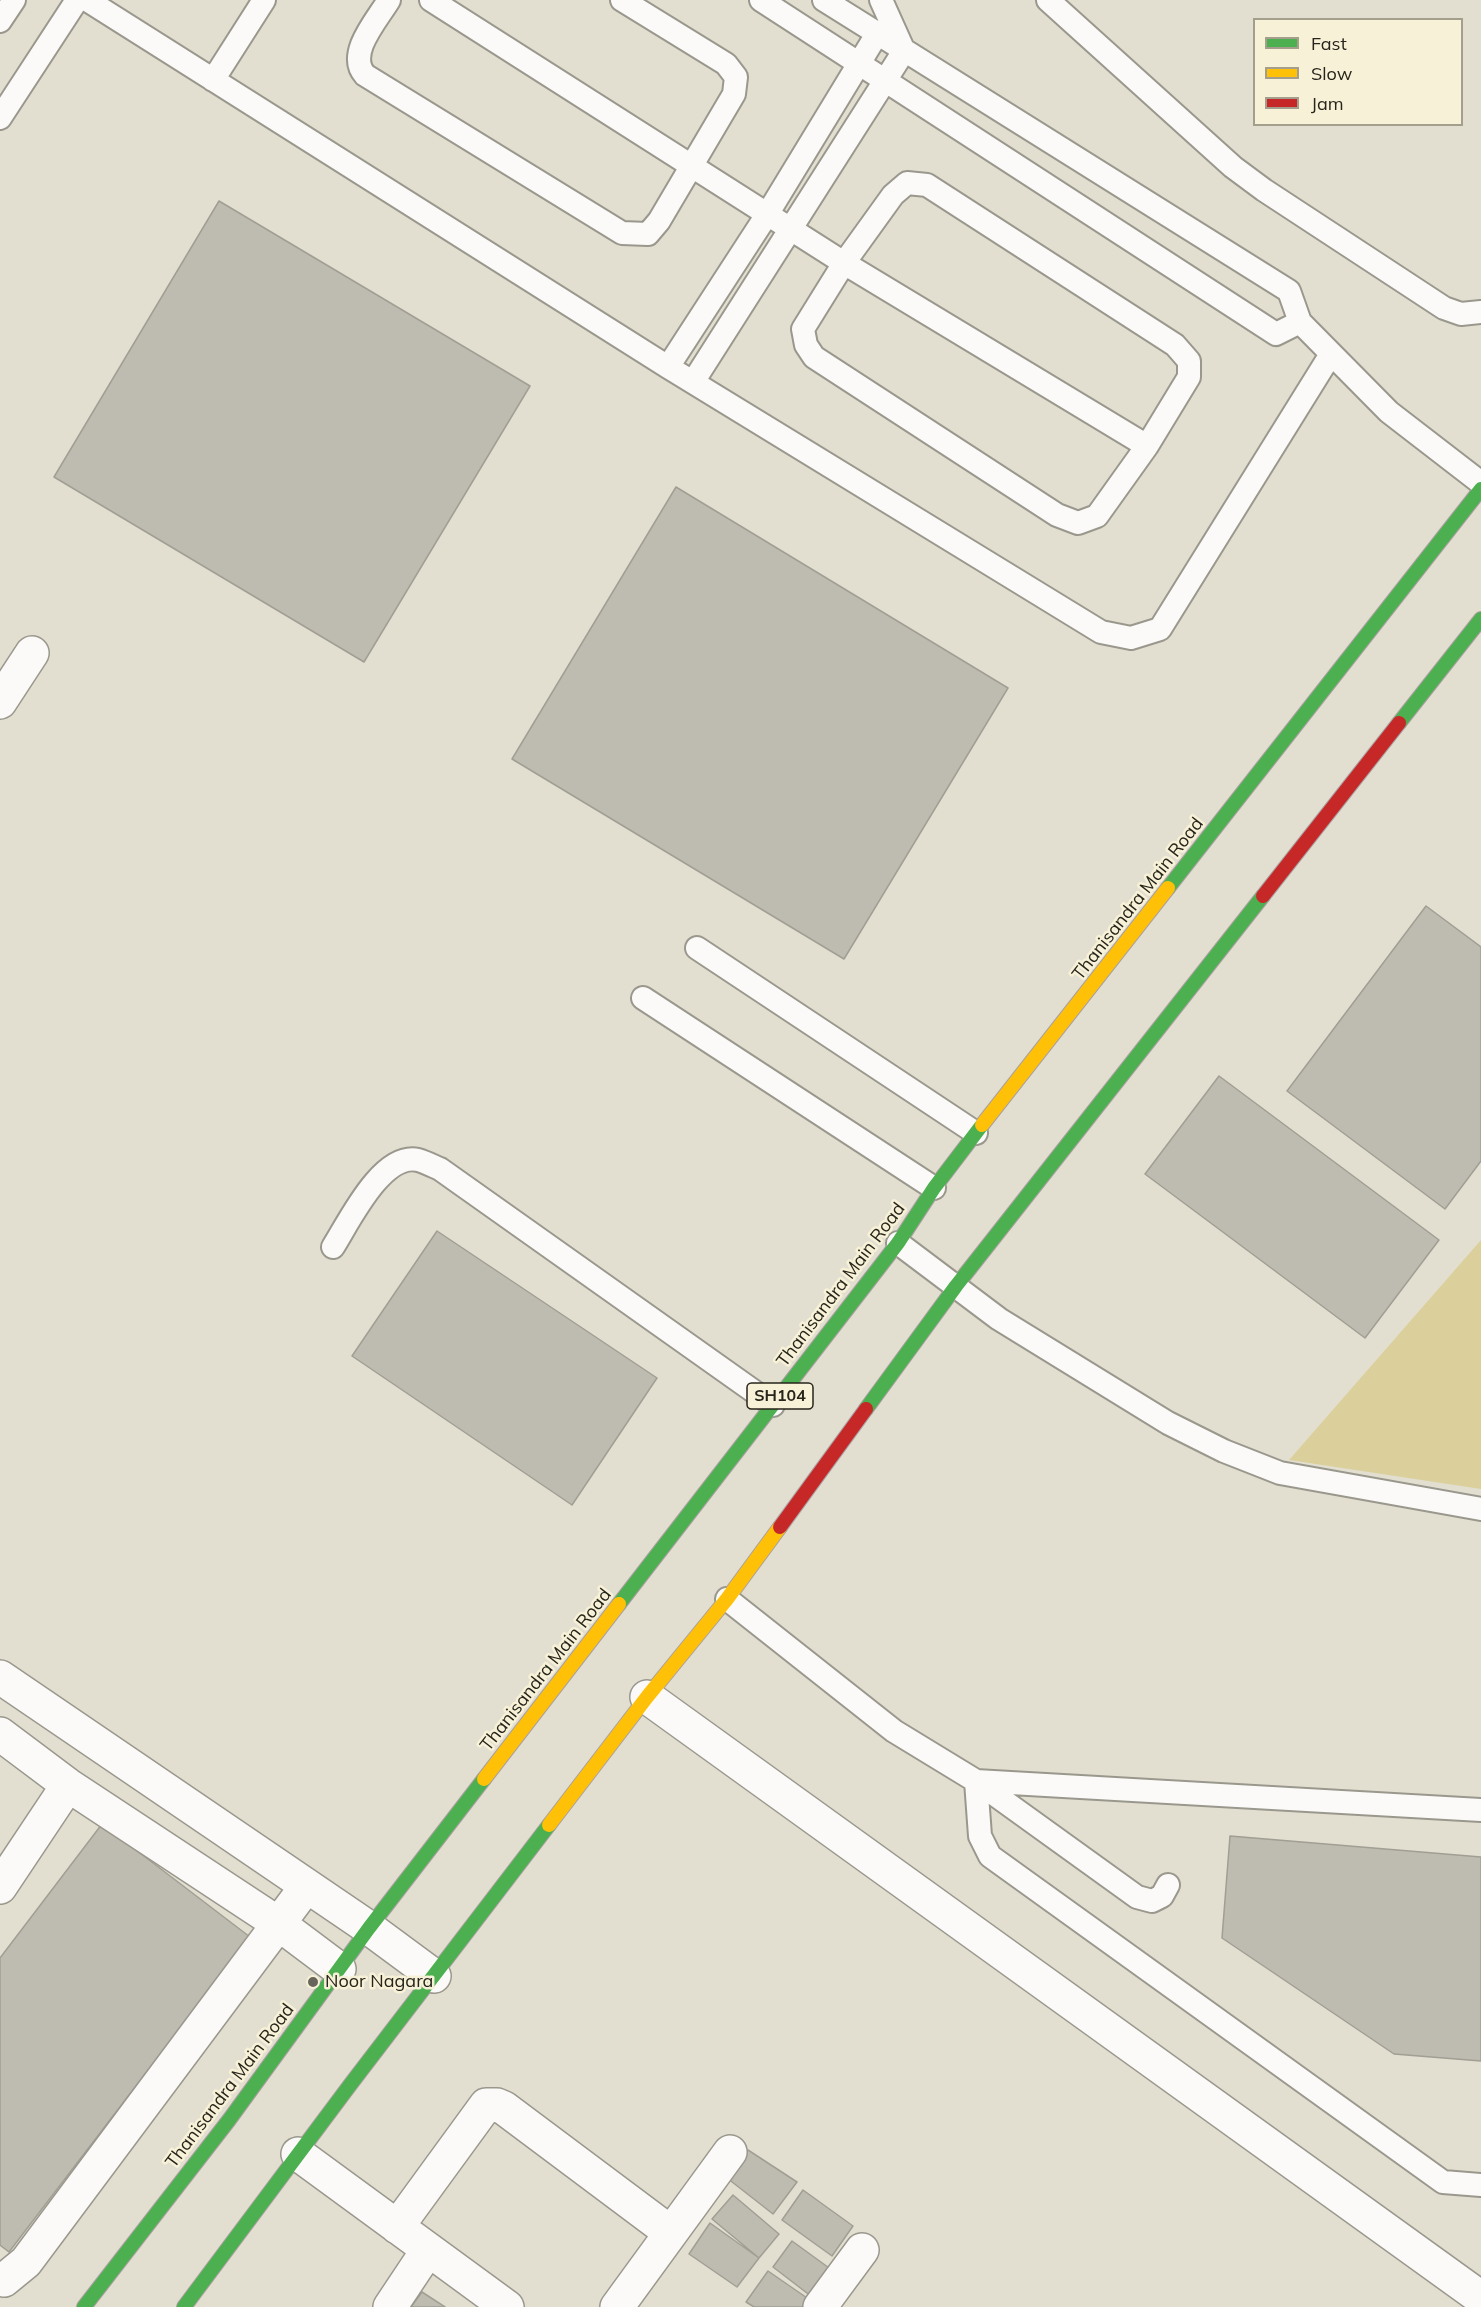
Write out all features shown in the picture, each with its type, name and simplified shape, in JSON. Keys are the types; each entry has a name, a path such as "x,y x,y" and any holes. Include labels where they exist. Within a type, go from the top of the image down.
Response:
{"main road":[{"name":"Thanisandra Main Road","path":"84,2307 229,2120 369,1928 898,1243 934,1188 976,1133 1481,489"},
{"path":"184,2307 647,1697 727,1599 956,1286 1472,648 1481,619"}],"street":[{"path":"0,702 32,652"},
{"path":"0,1677 369,1928 434,1976"},
{"path":"647,1697 1481,2298"},
{"path":"0,1734 68,1785 279,1924 339,1969"},
{"path":"0,1887 68,1785"},
{"path":"0,2279 4,2280 26,2262 306,1887"},
{"path":"397,2227 486,2105 498,2105 671,2233"},
{"path":"617,2307 730,2152"},
{"path":"298,2154 507,2307"},
{"path":"390,2307 428,2250"},
{"path":"820,2307 862,2250"}],"lane":[{"path":"0,21 14,0"},
{"path":"0,118 77,0"},
{"path":"87,0 668,367 1101,632 1131,638 1160,629 1331,354"},
{"path":"213,80 264,0"},
{"path":"389,0 358,51 359,68 365,75 622,233 648,234 659,221 734,94 736,77 726,64 622,0"},
{"path":"431,0 844,263 1147,446"},
{"path":"761,0 1275,334 1300,322"},
{"path":"824,0 1289,291 1300,322 1331,354 1389,412 1481,483"},
{"path":"881,0 904,51"},
{"path":"1048,0 1233,167 1264,190 1444,308 1461,314 1481,312"},
{"path":"668,367 768,213 877,34"},
{"path":"693,382 904,51"},
{"path":"907,183 927,185 1174,345 1189,361 1189,377 1147,446 1097,516 1078,523 1057,516 814,357 806,345 803,329 844,263 893,195 907,183"},
{"path":"697,948 976,1133"},
{"path":"643,998 934,1188"},
{"path":"333,1247 375,1181 393,1164 416,1160 440,1169 773,1405"},
{"path":"898,1243 999,1319 1168,1424 1224,1451 1280,1473 1481,1509"},
{"path":"727,1599 894,1731 976,1781 1137,1897 1152,1901 1161,1896 1168,1885"},
{"path":"976,1781 1481,1810"},
{"path":"976,1781 980,1836 990,1856 1443,2182 1481,2185"}],"shaded area":[{"path":"1481,1240 1481,1489 1289,1460"}],"building":[{"path":"219,201 530,386 364,662 54,477"},
{"path":"676,487 1008,688 844,959 512,759"},
{"path":"1426,906 1481,947 1481,1161 1445,1209 1287,1091"},
{"path":"1219,1076 1439,1240 1365,1338 1145,1174"},
{"path":"437,1231 657,1378 572,1505 352,1356"},
{"path":"102,1824 250,1937 9,2252 0,2245 0,1958"},
{"path":"1230,1836 1481,1857 1481,2061 1394,2054 1222,1938"},
{"path":"748,2150 797,2182 773,2214 727,2178"},
{"path":"803,2190 853,2226 832,2256 782,2220"},
{"path":"733,2195 779,2234 759,2258 712,2219"},
{"path":"710,2223 759,2258 737,2287 689,2254"},
{"path":"792,2241 836,2273 816,2300 773,2267"},
{"path":"768,2271 810,2300 805,2307 754,2307 746,2302"},
{"path":"422,2292 445,2307 411,2307"}],"traffic: fast":[{"path":"1168,888 1481,489"},
{"path":"1399,723 1481,619"},
{"path":"866,1409 956,1286 1263,896"},
{"path":"619,1604 898,1243 934,1188 982,1125"},
{"path":"84,2307 229,2120 369,1928 484,1779"},
{"path":"184,2307 549,1825"}],"traffic: slow":[{"path":"982,1125 1168,888"},
{"path":"549,1825 647,1697 727,1599 780,1527"},
{"path":"484,1779 619,1604"}],"traffic: jam":[{"path":"1263,896 1399,723"},
{"path":"780,1527 866,1409"}],"place":[{"name":"Noor Nagara","path":"313,1982"}]}
